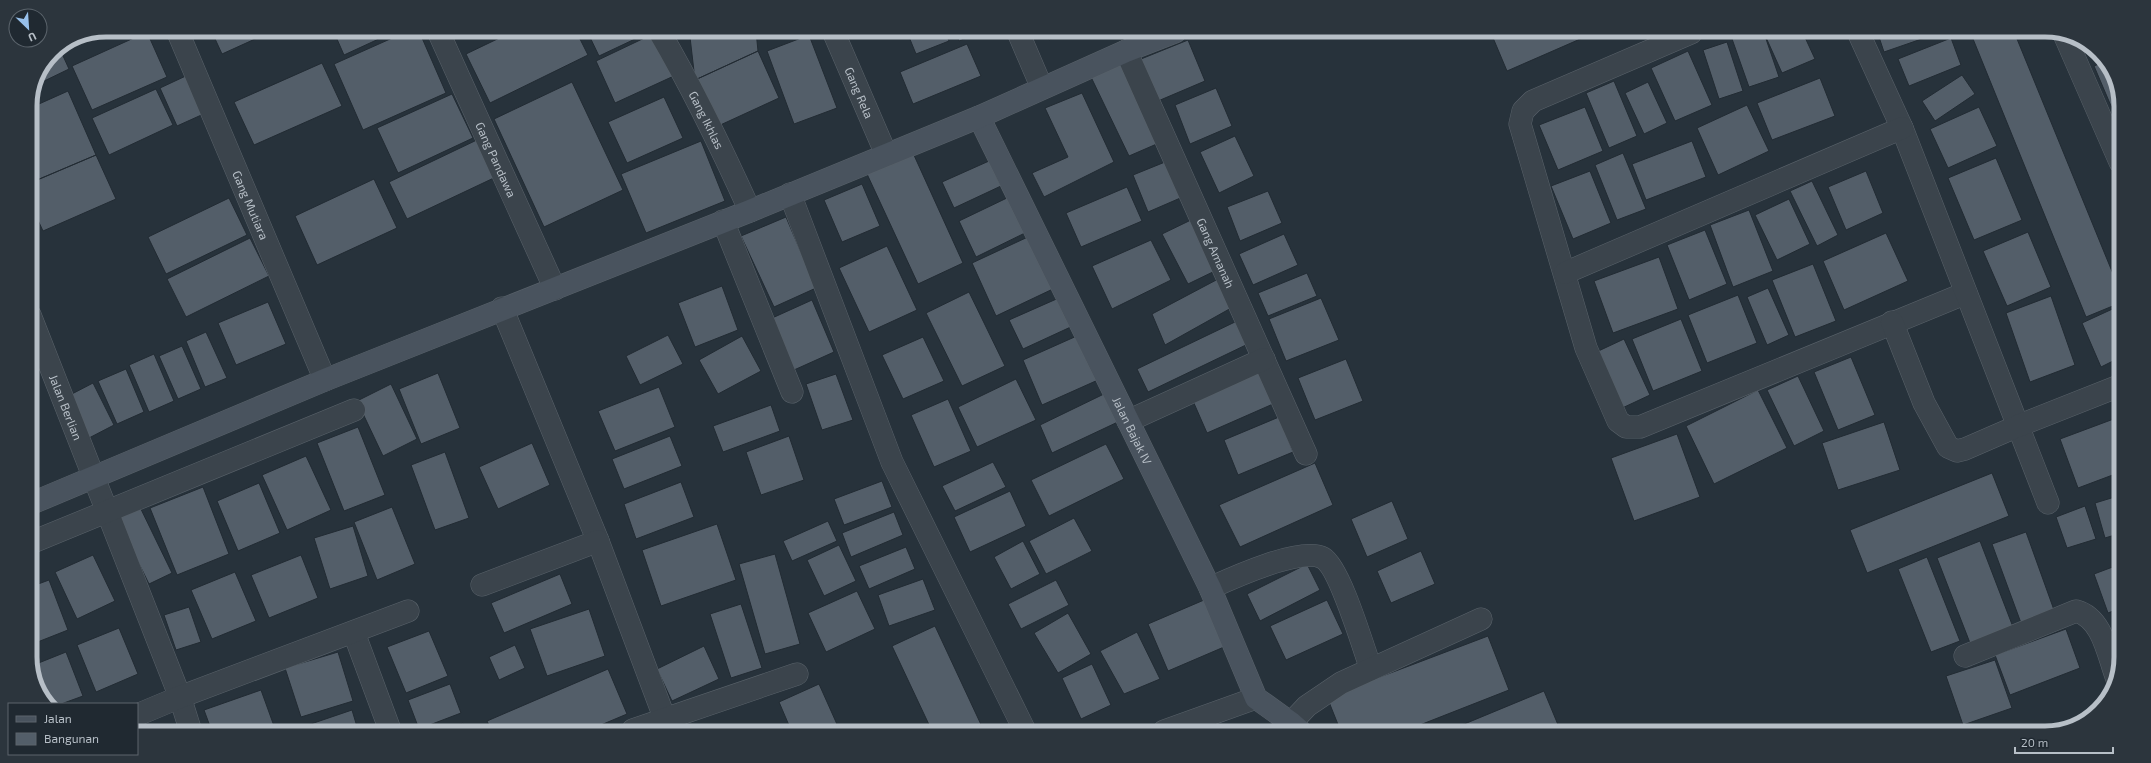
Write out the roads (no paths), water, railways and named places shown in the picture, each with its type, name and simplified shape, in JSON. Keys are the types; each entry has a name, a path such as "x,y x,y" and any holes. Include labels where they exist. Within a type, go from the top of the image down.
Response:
{"street":[{"name":"Gang Mutiara","path":"180,37 325,380"},
{"name":"Gang Pandawa","path":"441,37 555,288"},
{"name":"Gang Ikhlas","path":"663,37 683,72 713,131 750,211"},
{"name":"Gang Rela","path":"835,37 886,154"},
{"path":"1020,37 1042,88"},
{"path":"37,501 325,380 502,308 723,222 979,117 1126,51 1162,37"},
{"path":"1681,37 1533,101 1523,111 1520,124 1586,348 1614,416 1626,427 1640,427 1892,322 1966,294"},
{"path":"1860,37 1902,128 2048,503"},
{"path":"2067,41 2114,148"},
{"name":"Gang Amanah","path":"1126,51 1306,454"},
{"name":"Jalan Bajak IV","path":"979,117 1210,588 1256,698"},
{"path":"1565,273 1902,128"},
{"path":"790,194 892,462 1023,726"},
{"path":"723,222 792,392"},
{"path":"502,308 598,541 667,724"},
{"path":"1892,322 1924,403 1948,447 1957,451 1965,450 2018,426 2114,388"},
{"name":"Jalan Berlian","path":"37,333 180,697 189,726"},
{"path":"1128,421 1264,359"},
{"path":"37,540 354,410"},
{"path":"482,585 598,541"},
{"path":"1210,588 1241,575 1297,556 1322,557 1330,564 1339,581 1371,669"},
{"path":"138,716 180,697 408,611"},
{"path":"1965,656 2076,611 2086,614 2094,621 2113,669"},
{"path":"1297,726 1324,693 1371,669 1481,619"},
{"path":"354,632 389,726"},
{"path":"656,726 667,724 797,674"},
{"path":"1178,726 1256,698 1295,726"}]}
